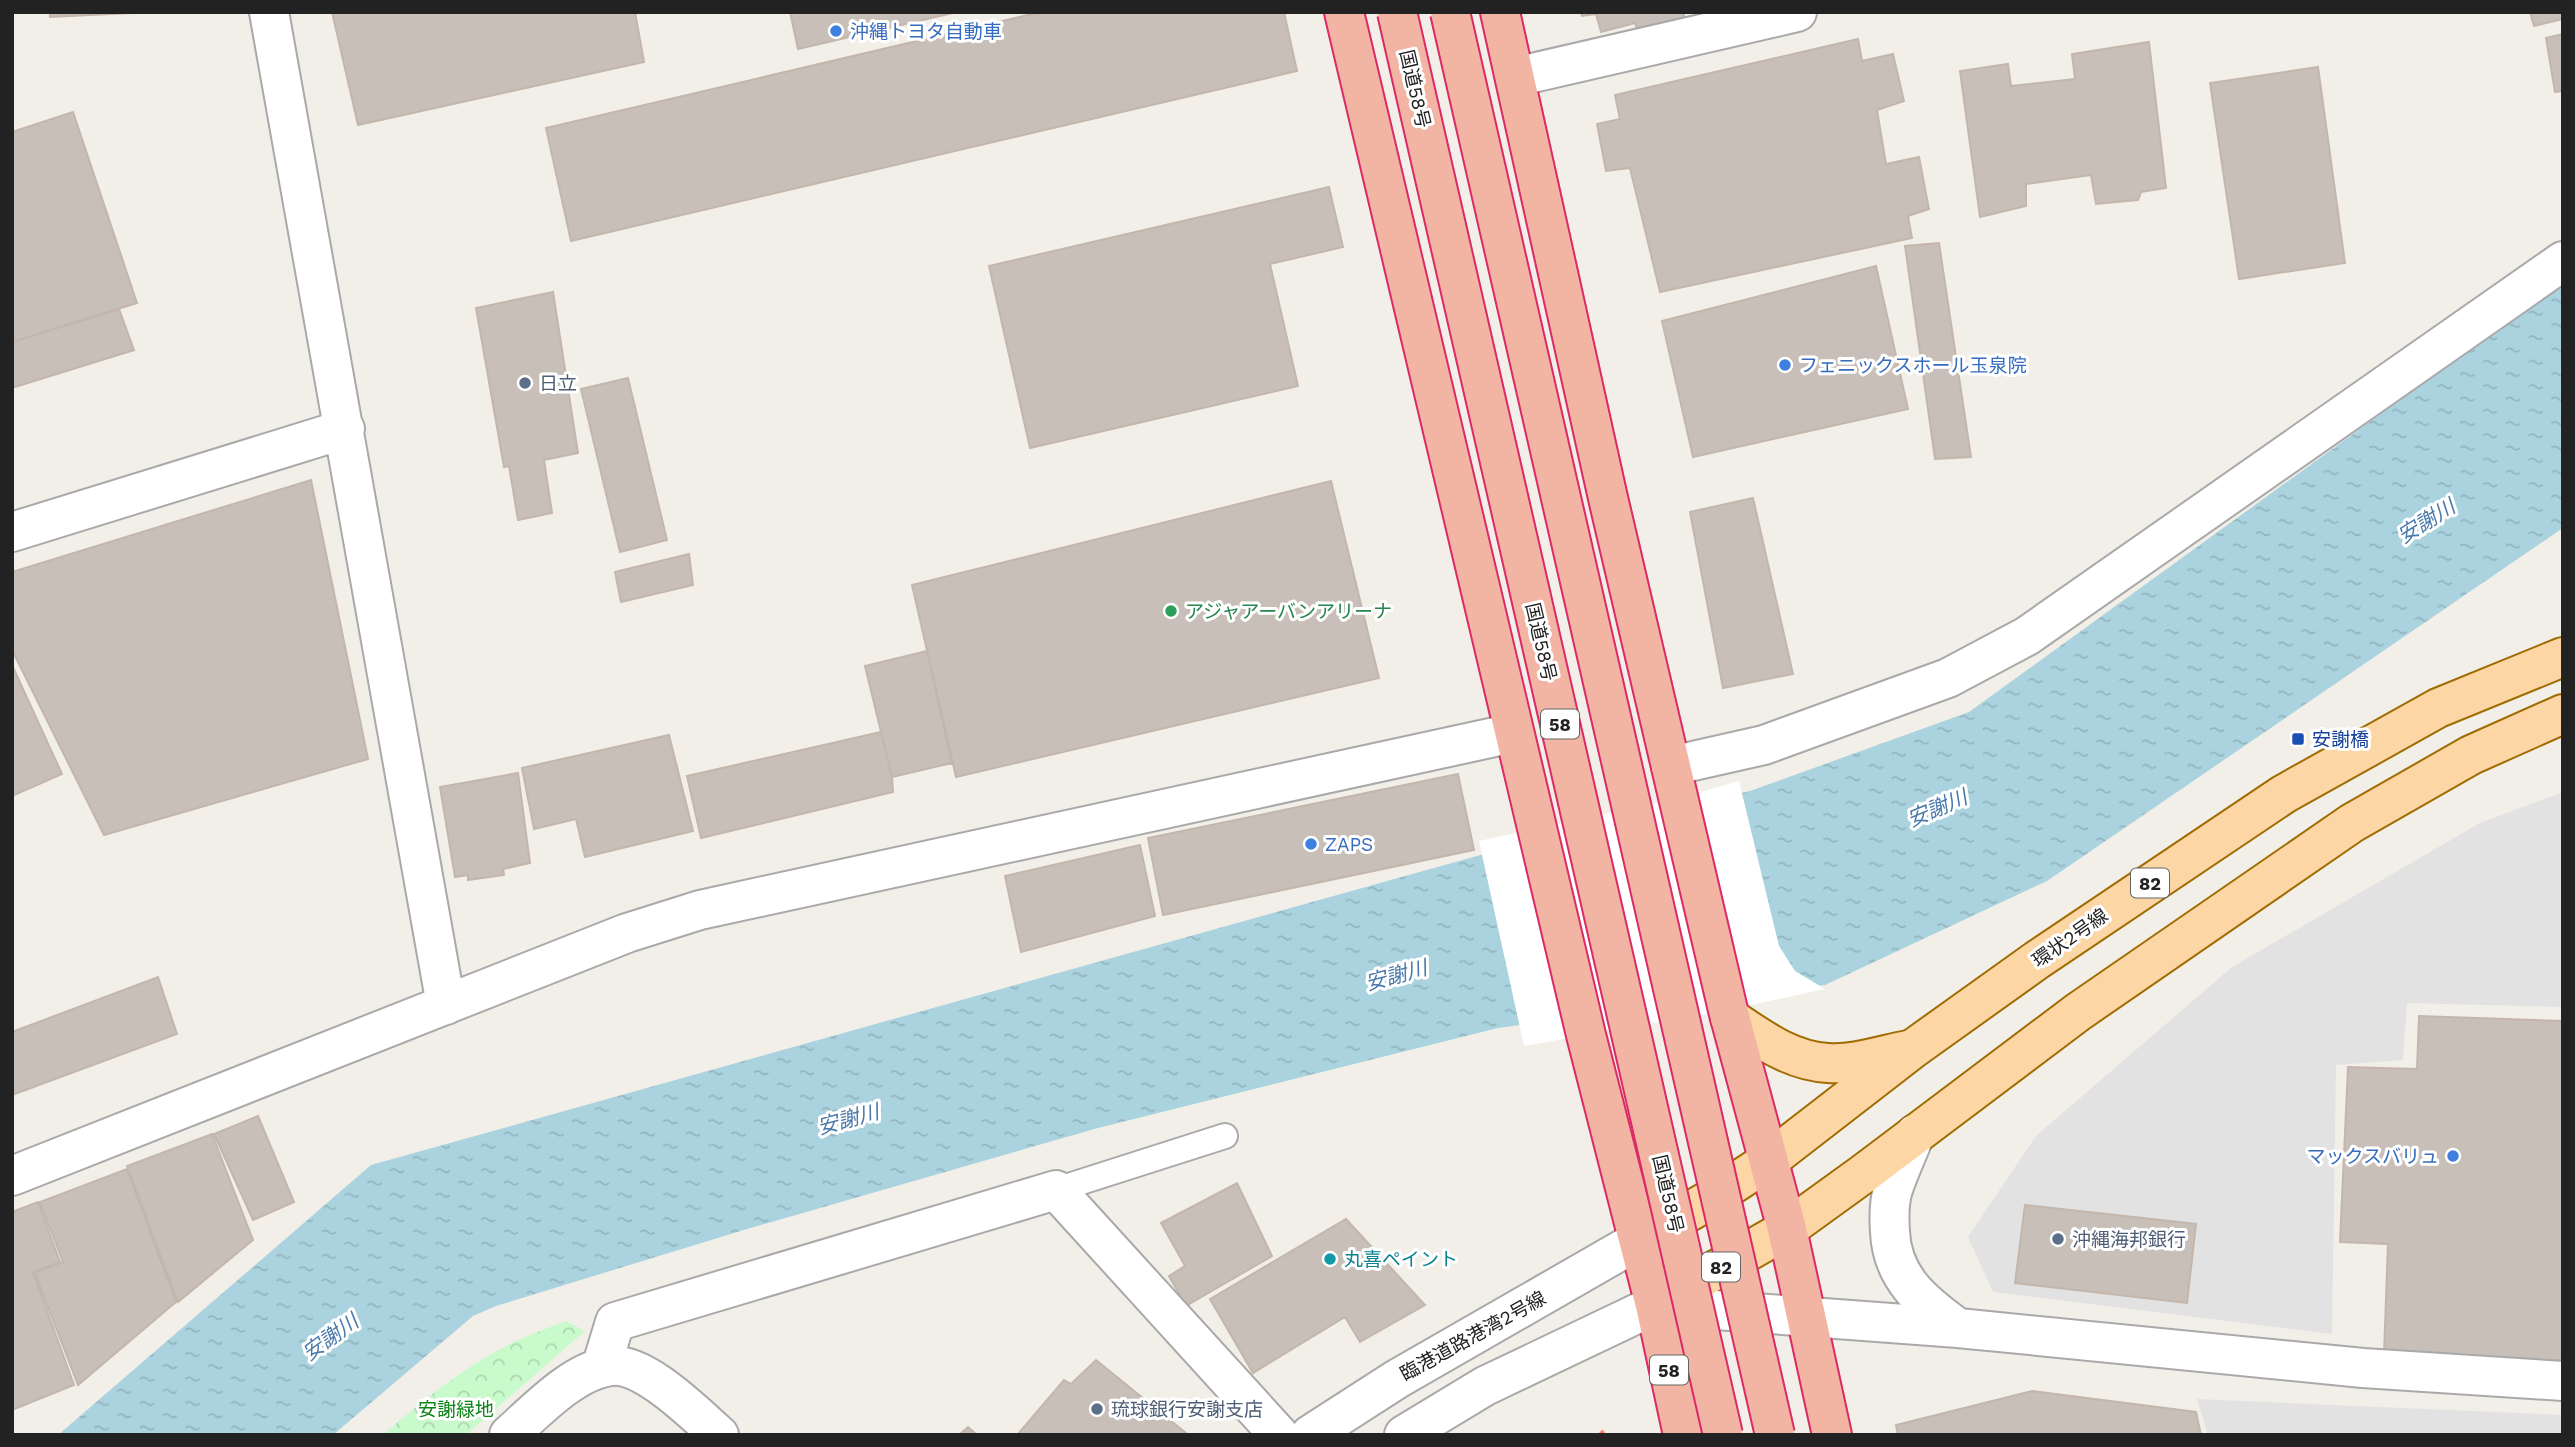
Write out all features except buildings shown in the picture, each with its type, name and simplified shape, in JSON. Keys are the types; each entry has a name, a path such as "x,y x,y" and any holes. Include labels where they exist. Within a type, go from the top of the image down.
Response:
{"highway":[{"name":"58","path":"1344,12 1513,733 1655,1305 1683,1435"},
{"name":"国道58号","path":"1397,12 1723,1435"},
{"name":"58","path":"1450,12 1775,1435"},
{"path":"1500,12 1608,498 1729,1014 1787,1229 1832,1435"}],"main road":[{"name":"環状2号線","path":"1639,1240 1706,1202 1768,1161 1914,1048 2060,944 2284,794 2438,708 2563,657"},
{"name":"82","path":"1655,1305 1787,1229 2078,1012 2352,823 2471,755 2563,714"},
{"path":"1729,1014 1776,1048 1807,1060 1848,1062 1914,1048"}],"street":[{"path":"269,12 446,1005"},
{"path":"1515,78 1797,12"},
{"path":"1675,782 1764,745 1948,678 2027,636 2563,261"},
{"path":"12,532 345,429"},
{"path":"12,1176 628,933 700,910 1513,733"},
{"path":"1915,1134 1892,1192 1890,1243 1898,1269 1910,1288 1927,1306 1958,1328"},
{"path":"601,1368 615,1322 1056,1190 1279,1435"},
{"name":"臨港道路港湾2号線","path":"1310,1435 1386,1385 1639,1240"},
{"path":"1404,1435 1485,1386 1655,1305 1958,1328 2363,1368 2563,1381"},
{"path":"509,1435 554,1395 588,1372 613,1365 640,1373 662,1386 719,1435"}],"lane":[{"path":"1056,1190 1225,1136"}],"green space":[{"name":"安謝緑地","path":"566,1321 585,1331 466,1435 383,1435 433,1394 487,1356"}],"shaded area":[{"path":"2563,792 2563,1007 2407,1003 2403,1060 2336,1065 2332,1334 1993,1292 1968,1237 2036,1136 2232,967 2480,823"},
{"path":"2197,1399 2563,1415 2563,1435 2208,1435"}],"water":[{"name":"安謝川","path":"2563,282 2563,528 2047,881 1825,985 1498,1028 1098,1128 747,1229 496,1306 473,1316 333,1435 58,1435 371,1165 1484,854 1750,791 1969,712"}],"pier":[{"path":"1739,781 1779,946 1795,971 1825,989 1728,1010 1524,1046 1479,841 1679,798"}],"place":[{"name":"沖縄トヨタ自動車","path":"836,31"},
{"name":"フェニックスホール玉泉院","path":"1785,365"},
{"name":"日立","path":"525,383"},
{"name":"アジャアーバンアリーナ","path":"1171,611"},
{"name":"安謝橋","path":"2298,739"},
{"name":"ZAPS","path":"1311,844"},
{"name":"マックスバリュ","path":"2453,1156"},
{"name":"沖縄海邦銀行","path":"2058,1239"},
{"name":"丸喜ペイント","path":"1330,1259"},
{"name":"琉球銀行安謝支店","path":"1097,1409"}]}
